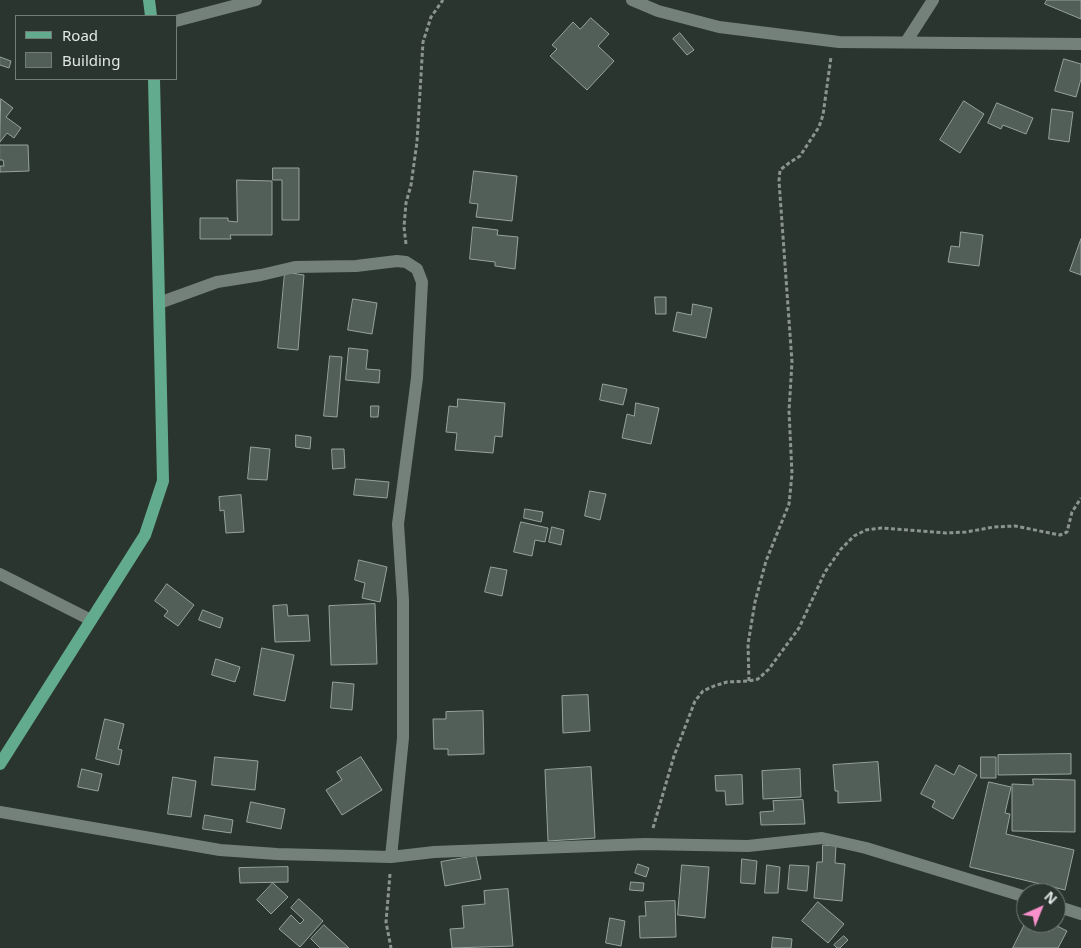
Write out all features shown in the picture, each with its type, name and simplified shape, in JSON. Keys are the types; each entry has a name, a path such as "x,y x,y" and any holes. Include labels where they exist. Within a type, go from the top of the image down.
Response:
{"main road":[{"path":"149,0 151,15"},
{"path":"0,764 145,535 163,481 154,80"}],"street":[{"path":"178,20 256,0"},
{"path":"632,0 661,6 719,26 834,41 1081,44"},
{"path":"906,42 934,0"},
{"path":"159,303 217,282 295,267 356,266 397,261 411,264 417,269 422,282 418,378 398,524 403,600 403,738 391,857"},
{"path":"0,574 91,620"},
{"path":"0,812 220,850 277,854 391,857 434,852 645,844 748,846 822,838 866,848 1016,894"},
{"path":"1066,909 1081,914"}],"path":[{"path":"411,264 406,247 404,227 406,203 411,185 417,142 423,42 431,17 443,0"},
{"path":"750,681 748,644 755,602 766,562 789,504 792,474 789,411 792,362 779,181 780,170 800,156 819,127 823,115 834,41"},
{"path":"645,844 656,822 674,756 695,701 703,691 714,686 727,682 758,679 769,669 799,628 825,572 854,536 866,530 881,528 946,533 1015,526 1060,535 1067,532 1072,512 1081,498"},
{"path":"391,857 386,922 391,948"}],"building":[{"path":"1047,0 1081,0 1081,19 1045,4"},
{"path":"591,18 609,34 598,46 614,61 587,90 550,56 557,49 552,45 573,22 580,29"},
{"path":"680,33 694,50 687,55 673,39"},
{"path":"0,57 11,61 9,68 0,65"},
{"path":"1064,59 1081,64 1081,79 1076,97 1055,91"},
{"path":"1,99 13,108 6,117 21,128 14,138 7,133 0,142"},
{"path":"964,101 984,114 960,153 940,140"},
{"path":"997,103 1033,118 1026,134 1003,125 1001,129 988,123"},
{"path":"1052,109 1073,112 1069,142 1049,139"},
{"path":"0,145 28,145 29,171 0,172 0,166 4,166 3,160 0,160"},
{"path":"273,168 299,168 299,220 282,220 282,180 273,180"},
{"path":"474,171 517,176 512,221 476,217 478,204 470,203"},
{"path":"237,180 272,181 272,235 230,235 231,239 200,239 200,218 228,218 228,221 237,222"},
{"path":"473,227 498,230 497,235 518,237 515,269 495,266 495,262 470,259"},
{"path":"961,232 983,235 979,266 948,262 951,246 959,247"},
{"path":"1081,239 1081,275 1070,271"},
{"path":"285,272 304,275 298,350 278,348"},
{"path":"655,297 666,297 666,314 656,314"},
{"path":"353,299 377,303 372,334 348,330"},
{"path":"693,304 712,308 706,338 673,331 677,312 691,315"},
{"path":"349,348 368,350 366,369 380,370 379,383 346,380"},
{"path":"330,356 342,357 337,417 324,416"},
{"path":"603,384 627,389 623,405 600,400"},
{"path":"458,399 505,403 502,437 495,436 493,453 455,450 457,433 446,432 449,406 457,407"},
{"path":"636,403 659,408 651,444 622,438 627,414 634,416"},
{"path":"371,406 379,406 378,417 371,417"},
{"path":"296,435 311,437 310,449 296,447"},
{"path":"251,447 270,449 267,480 248,479"},
{"path":"332,449 344,449 345,468 333,469"},
{"path":"356,479 389,482 387,498 354,495"},
{"path":"590,491 606,494 600,520 585,516"},
{"path":"241,495 244,532 226,533 224,510 220,511 219,497"},
{"path":"525,509 543,512 541,522 524,518"},
{"path":"521,522 548,528 545,542 535,540 532,556 514,552"},
{"path":"552,527 564,530 561,545 549,542"},
{"path":"359,560 387,567 380,602 362,598 365,583 355,580"},
{"path":"491,567 507,570 502,596 485,592"},
{"path":"167,584 194,605 178,626 164,616 168,611 155,601"},
{"path":"375,604 377,664 331,665 329,606"},
{"path":"287,605 288,616 308,615 310,641 275,642 273,606"},
{"path":"203,610 223,618 220,628 199,620"},
{"path":"262,648 294,655 285,701 254,695"},
{"path":"216,659 240,667 235,682 212,675"},
{"path":"333,682 354,684 352,710 331,708"},
{"path":"588,695 590,731 563,733 562,696"},
{"path":"483,711 484,754 448,755 448,749 434,749 433,719 446,719 446,712"},
{"path":"105,719 124,724 118,749 122,750 119,765 96,759"},
{"path":"1071,754 1071,774 998,775 998,755"},
{"path":"215,757 258,761 255,790 212,785"},
{"path":"361,757 382,790 342,815 326,790 342,780 337,772"},
{"path":"981,757 996,757 996,778 981,778"},
{"path":"878,762 881,801 838,803 838,791 835,791 833,765"},
{"path":"936,765 954,775 959,765 977,775 953,819 932,807 935,801 921,794"},
{"path":"591,767 595,838 548,841 545,770"},
{"path":"82,769 102,774 98,791 78,787"},
{"path":"800,769 801,797 763,799 762,771"},
{"path":"742,775 743,804 726,805 725,791 716,791 715,776"},
{"path":"173,777 196,781 191,817 168,814"},
{"path":"1033,779 1075,780 1075,832 1012,831 1012,784 1033,785"},
{"path":"989,782 1011,787 1005,813 1010,814 1006,834 1074,850 1066,886 1066,883 1036,883 970,867"},
{"path":"803,800 805,824 761,825 760,812 774,811 773,801"},
{"path":"251,802 285,809 281,829 247,822"},
{"path":"205,815 233,820 231,833 203,829"},
{"path":"823,845 836,846 835,863 845,864 842,901 814,898 817,862 822,862"},
{"path":"476,856 481,879 445,886 441,862"},
{"path":"742,859 757,861 755,884 741,883"},
{"path":"638,864 649,868 646,877 635,873"},
{"path":"682,865 709,867 705,918 678,915"},
{"path":"767,865 780,867 778,893 765,893"},
{"path":"790,865 809,866 807,891 788,889"},
{"path":"288,867 288,882 240,883 239,868"},
{"path":"631,882 644,883 643,891 630,890"},
{"path":"273,883 288,897 271,914 257,900"},
{"path":"508,889 513,946 452,948 450,929 464,928 462,906 485,904 484,891"},
{"path":"299,899 323,921 300,947 279,929 291,915 300,924 304,920 291,908"},
{"path":"675,901 676,937 640,938 639,916 646,916 645,902"},
{"path":"818,902 844,924 828,943 802,921"},
{"path":"610,918 625,921 621,946 606,943"},
{"path":"324,925 349,948 320,948 311,939"},
{"path":"1020,933 1066,933 1058,948 1013,948"},
{"path":"844,936 848,940 840,948 837,948 834,945"},
{"path":"773,937 792,939 791,948 772,948"}]}
